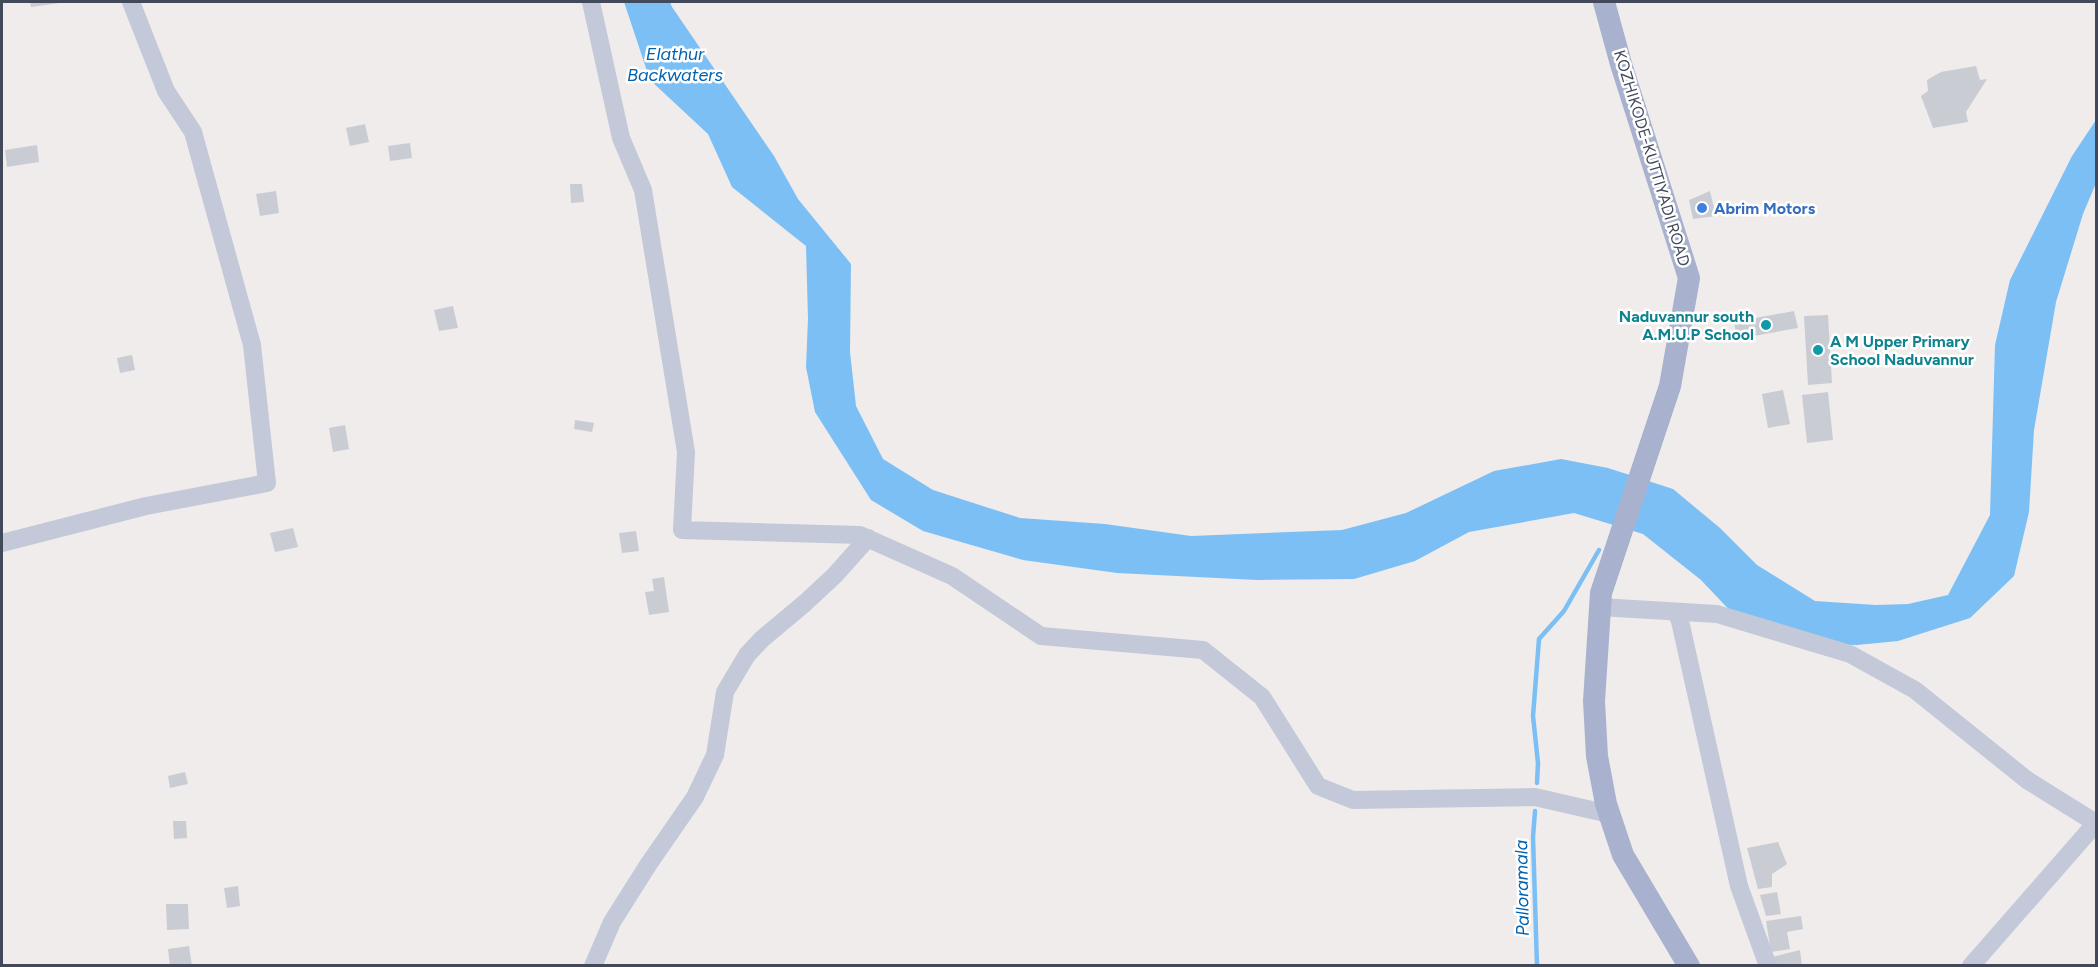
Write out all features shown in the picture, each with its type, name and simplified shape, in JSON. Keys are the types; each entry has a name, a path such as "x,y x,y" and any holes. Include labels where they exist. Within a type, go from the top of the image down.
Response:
{"main road":[{"name":"KOZHIKODE-KUTTIYADI ROAD","path":"1604,2 1621,64 1689,279 1670,386 1600,600 1594,701 1597,756 1609,814 1623,855 1689,966"}],"street":[{"path":"2,543 146,506 267,483 252,345 193,132 166,91 131,2"},
{"path":"591,2 621,138 643,190 686,452 682,530 860,535 952,576 1041,636 1203,650 1262,697 1318,786 1353,800 1535,797 1609,814"},
{"path":"593,966 612,922 695,797 715,755 725,692 747,655 835,575 868,538"},
{"path":"1600,600 1676,612 1717,614 1850,654 1915,690 2027,780 2097,823 1971,966"},
{"path":"1676,612 1680,621 1739,886 1768,966"}],"water":[{"name":"Elathur Backwaters","path":"624,2 670,2 774,156 798,199 851,264 850,352 856,406 883,459 933,490 1020,518 1105,524 1191,536 1342,530 1406,513 1494,471 1561,459 1608,468 1673,489 1720,528 1757,565 1815,601 1876,605 1908,604 1948,595 1990,515 1995,345 2010,280 2072,156 2096,120 2096,183 2083,214 2056,302 2034,430 2029,512 2014,576 1970,618 1898,641 1857,645 1812,644 1738,619 1701,580 1643,534 1574,513 1469,532 1415,561 1354,579 1257,580 1117,573 1023,560 923,531 871,500 815,412 806,367 808,319 806,246 732,187 708,134 650,80"}],"building":[{"path":"30,2 60,2 60,3 31,7"},
{"path":"1976,66 1980,80 1987,79 1966,112 1968,122 1933,128 1921,96 1928,91 1927,80 1941,72"},
{"path":"365,124 369,142 350,146 346,128"},
{"path":"410,143 412,158 390,161 388,146"},
{"path":"37,145 39,162 7,167 5,150"},
{"path":"570,184 582,184 584,202 571,203"},
{"path":"276,191 279,213 260,216 256,194"},
{"name":"Abrim Motors","path":"1710,191 1716,216 1693,219 1689,200"},
{"path":"453,306 458,328 439,331 434,310"},
{"name":"Naduvannur south A.M.U.P School","path":"1794,311 1798,328 1737,339 1734,322"},
{"name":"A M Upper Primary School Naduvannur","path":"1828,315 1832,383 1808,385 1804,316"},
{"path":"132,355 135,370 120,373 117,358"},
{"path":"1783,390 1790,424 1768,428 1762,394"},
{"path":"1828,392 1833,440 1807,443 1802,395"},
{"path":"575,420 594,423 592,432 574,429"},
{"path":"345,425 349,449 333,452 329,428"},
{"path":"293,528 298,547 275,552 270,533"},
{"path":"636,531 639,551 622,553 619,533"},
{"path":"664,577 669,612 649,615 645,592 654,591 652,579"},
{"path":"185,772 188,784 170,788 168,776"},
{"path":"173,821 186,821 187,838 174,839"},
{"path":"1778,842 1787,864 1772,874 1772,887 1758,889 1747,848"},
{"path":"238,886 240,906 227,908 224,888"},
{"path":"1777,892 1781,914 1766,916 1760,895"},
{"path":"166,904 188,904 189,929 167,930"},
{"path":"1801,916 1803,929 1787,932 1790,949 1771,952 1766,921"},
{"path":"189,946 192,966 170,966 168,949"},
{"path":"1800,950 1802,966 1774,966 1772,957"}],"waterway":[{"path":"1537,783 1538,763 1533,716 1539,639 1564,611 1599,550"},
{"name":"Palloramala","path":"1535,811 1533,837 1537,966"}],"place":[{"name":"Abrim Motors","path":"1702,208"},
{"name":"Naduvannur south A.M.U.P School","path":"1766,325"},
{"name":"A M Upper Primary School Naduvannur","path":"1818,350"}]}
